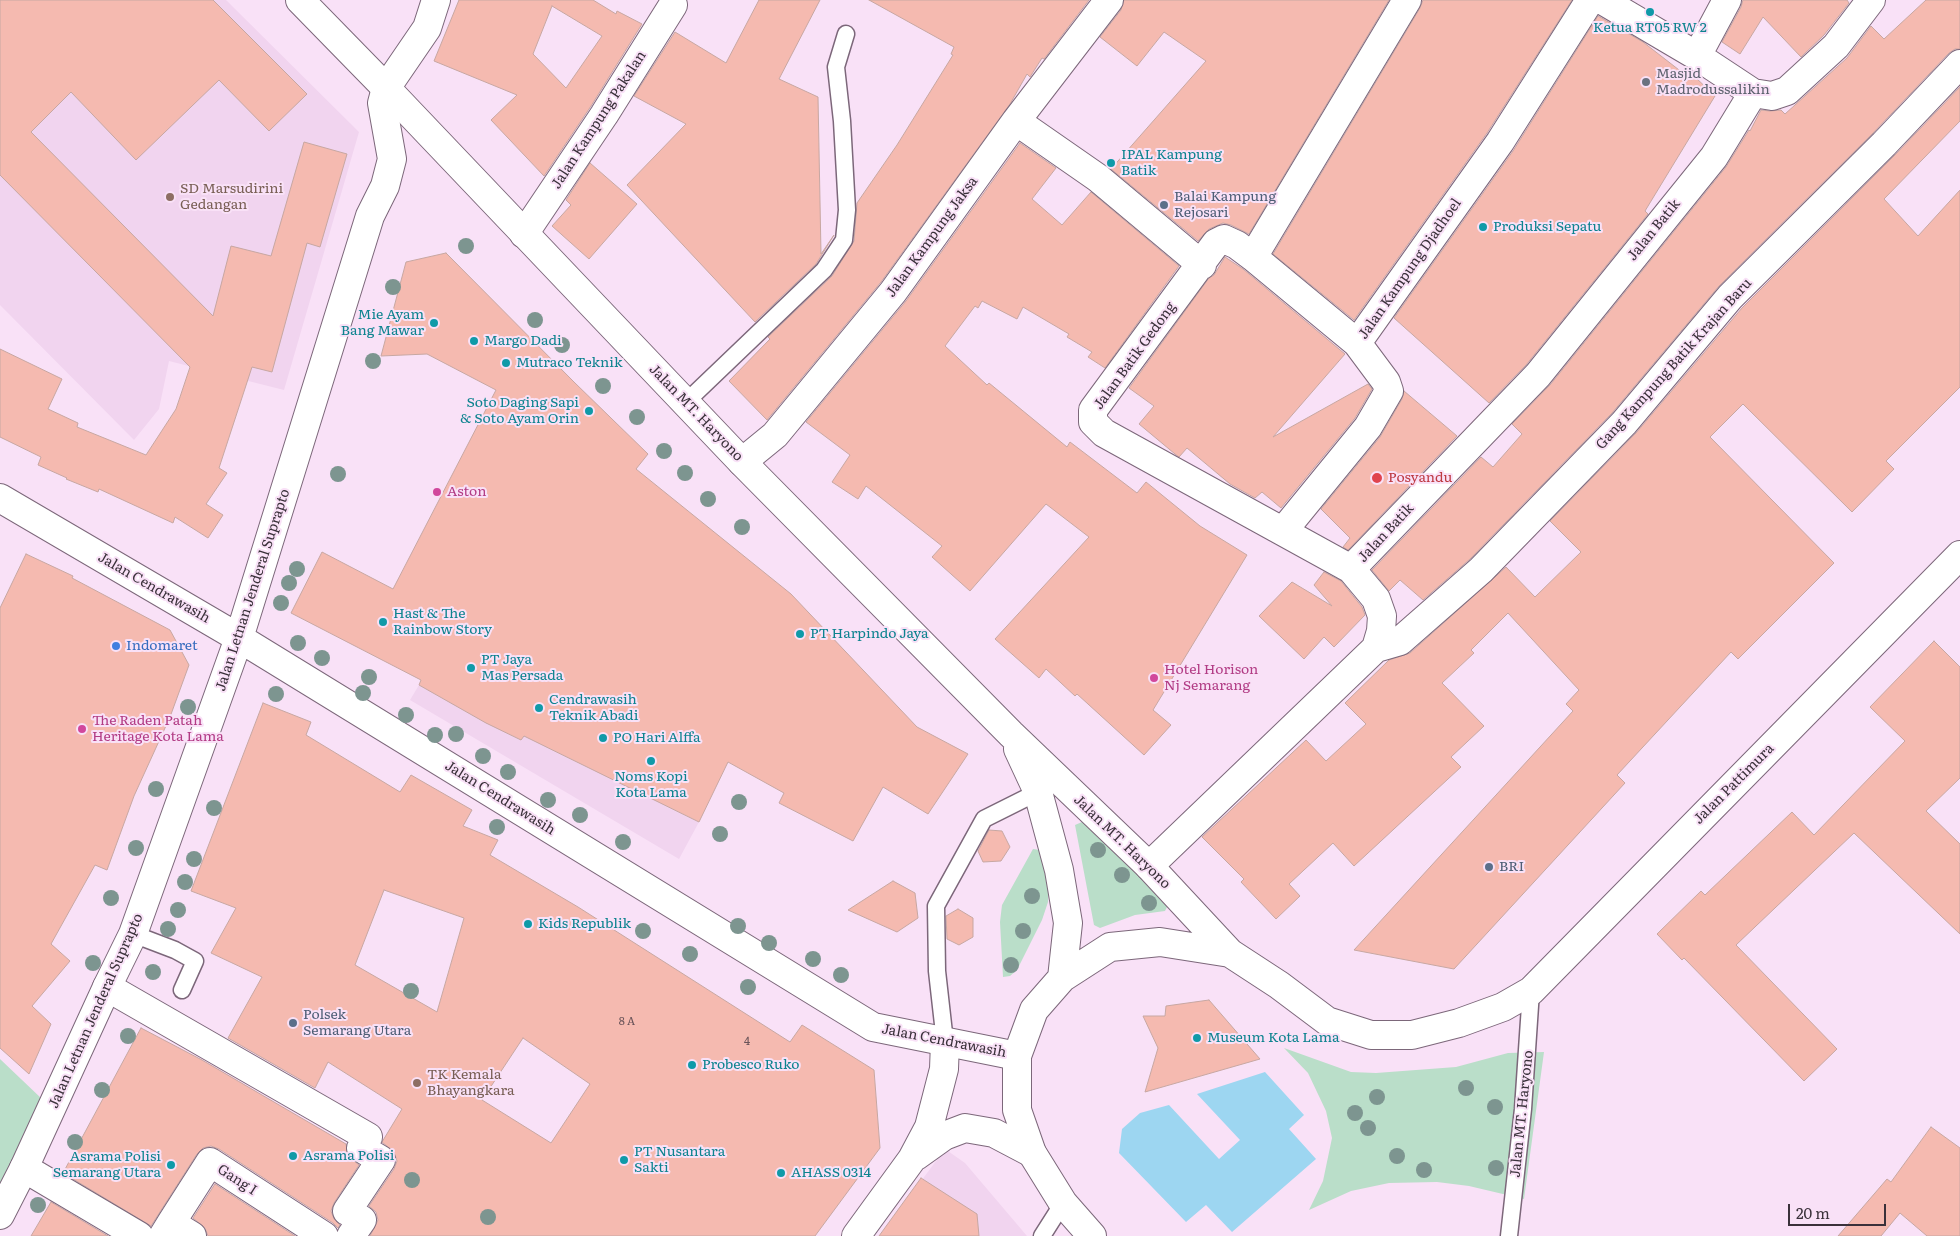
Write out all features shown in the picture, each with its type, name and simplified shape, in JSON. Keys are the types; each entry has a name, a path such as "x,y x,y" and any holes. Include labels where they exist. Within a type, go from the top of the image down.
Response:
{"main road":[{"name":"Jalan MT. Haryono","path":"300,0 742,462 1011,734 1149,866 1230,953"},
{"path":"386,88 427,28 436,0"},
{"name":"Jalan Kampung Jaksa","path":"742,462 775,435 893,292 1016,121 1109,0"},
{"path":"1357,343 1253,257 1407,0"},
{"name":"Jalan Kampung Djadhoel","path":"1283,531 1368,427 1389,391 1386,382 1357,343 1500,142 1590,0"},
{"path":"1602,0 1697,56 1754,93 1772,96 1787,92 1836,46 1872,0"},
{"path":"1697,56 1727,0"},
{"name":"Jalan Kampung Pakalan","path":"524,234 604,116 673,5"},
{"name":"Gang Kampung Batik Krajan Baru","path":"1376,648 1400,641 1481,570 1624,423 1730,297 1884,144 1960,64"},
{"name":"Jalan Letnan Jenderal Suprapto","path":"2,1205 24,1168 133,934 239,638 370,216 385,186 392,159 382,103 386,88"},
{"name":"Jalan Batik","path":"1376,648 1381,632 1382,616 1376,599 1351,569 1538,375 1714,157 1754,93"},
{"path":"1016,121 1098,178 1202,265"},
{"name":"Jalan Batik Gedong","path":"1253,257 1237,245 1224,239 1216,243 1202,265 1093,410 1093,422 1104,433 1351,569"},
{"name":"Jalan Cendrawasih","path":"0,498 239,638 873,1027 1017,1056"},
{"name":"Jalan Pattimura","path":"1230,953 1327,1021 1371,1035 1412,1035 1459,1023 1503,1007 1531,991 1960,555"},
{"path":"1149,866 1376,648"},
{"name":"Jalan MT. Haryono","path":"1011,734 1038,792 1059,870 1068,923 1062,978"},
{"path":"1092,1236 1063,1203 1032,1153 1017,1110 1017,1056 1034,1010 1062,978 1110,947 1160,942 1230,953"},
{"path":"107,987 368,1137 362,1148 381,1160 347,1211 362,1220 351,1236"},
{"path":"856,1236 912,1159 930,1127 944,1069 945,1042"},
{"path":"912,1159 944,1136 965,1128 994,1133 1032,1153"},
{"name":"Gang I","path":"175,1232 210,1162 324,1236"},
{"path":"24,1168 139,1236"}],"lane":[{"path":"685,402 824,270 844,240 847,210 842,121 836,67 846,34"},
{"path":"945,1042 937,971 936,906 984,819 1038,792"},
{"path":"133,934 175,950 195,961 182,990"},
{"name":"Jalan MT. Haryono","path":"1509,1236 1523,1109 1531,991"},
{"path":"1042,1236 1063,1203"}],"shaded area":[{"name":"SD Marsudirini Gedangan","path":"0,0 226,0 359,132 284,390 169,361 159,409 134,440 0,305"},
{"path":"419,685 521,740 524,735 699,822 679,859 410,700"},
{"path":"945,1149 965,1163 1027,1236 880,1236"}],"green space":[{"path":"1082,822 1091,825 1169,903 1165,911 1135,915 1100,928 1094,925 1075,825"},
{"path":"1033,849 1040,850 1049,883 1048,902 1042,920 1017,970 1010,976 1003,977 1000,922 1002,905"},
{"path":"1284,1048 1351,1072 1376,1073 1456,1067 1508,1053 1544,1052 1524,1199 1469,1186 1437,1182 1389,1183 1351,1191 1309,1210 1323,1181 1332,1138 1326,1111 1308,1073"},
{"path":"0,1059 42,1099 0,1210"}],"water":[{"path":"1265,1072 1304,1115 1289,1129 1316,1159 1232,1232 1206,1205 1186,1222 1119,1153 1122,1129 1140,1113 1169,1105 1219,1159 1240,1140 1197,1094"}],"building":[{"path":"0,0 213,0 307,94 269,131 219,80 136,160 71,92 31,132 213,316 231,246 271,256 304,142 347,154 320,247 307,243 272,372 252,367 219,468 227,473 206,504 223,515 208,538 175,517 173,523 99,489 98,492 66,479 38,465 41,457 0,437 0,349 62,379 48,409 78,423 77,427 146,455 176,409 190,367 0,175"},
{"path":"459,0 593,0 616,14 617,11 642,24 591,106 544,176 491,120 517,95 434,61","holes":["552,6 602,36 566,88 533,54"]},
{"path":"759,0 820,0 779,79 818,97 821,254 834,235 816,264 755,322 627,185 686,124 634,96 675,32 726,63"},
{"path":"869,0 1089,0 1044,59 1042,58 1030,77 1027,74 1010,104 881,282 767,420 729,381 770,339 768,337 832,276 854,241 857,203 897,145 953,55 951,54 954,47"},
{"path":"1124,0 1389,0 1249,234 1223,223 1209,229 1198,241 1111,169 1206,61 1164,32 1137,66 1100,37 1121,10"},
{"path":"1423,0 1572,0 1487,133 1354,320 1273,254"},
{"path":"1743,0 1847,0 1849,3 1824,35 1801,57 1763,17 1740,54 1722,42"},
{"path":"1926,0 1960,0 1960,49 1955,49 1949,53 1873,133 1719,286 1612,413 1470,559 1423,600 1400,580 1389,591 1372,570 1481,457 1493,467 1522,434 1512,424 1550,385 1726,167 1750,131 1761,110 1781,110 1785,114 1847,58 1871,26 1884,39"},
{"path":"1598,16 1643,42 1692,80 1694,76 1715,96 1645,211 1648,214 1526,365 1489,403 1394,318 1513,151"},
{"path":"1960,87 1960,121 1884,199 1918,236 1960,190 1960,387 1886,461 1894,469 1852,512 1743,404 1710,437 1834,563 1738,659 1731,652 1617,775 1625,783 1454,969 1354,950 1573,711 1566,704 1579,690 1508,613 1471,650 1474,653 1442,683 1484,726 1451,757 1461,767 1354,866 1333,843 1289,884 1300,896 1276,919 1241,882 1244,879 1202,837 1306,740 1326,761 1366,724 1345,703 1389,660 1410,653 1506,567 1535,597 1581,552 1550,521 1636,433 1742,308"},
{"path":"1020,143 1056,168 1032,199 1062,225 1091,192 1179,266 1105,368 1088,357 1092,352 1067,337 1069,334 1023,307 1017,319 982,301 978,308 975,306 945,346 987,385 989,383 1067,447 1070,442 1137,493 1146,482 1200,526 1247,555 1153,710 1171,725 1144,755 1077,694 1075,696 1046,669 1039,678 995,639 1089,537 1046,504 970,591 932,557 942,546 866,486 858,499 832,482 850,455 806,422 906,301"},
{"path":"590,163 637,204 589,259 552,226 571,205 566,200"},
{"path":"446,253 648,454 636,469 791,594 917,727 968,754 928,814 883,787 853,841 779,803 784,793 728,762 699,822 524,736 521,740 486,723 419,685 421,680 291,613 322,552 393,589 496,390 427,354 381,356 406,262"},
{"path":"1225,257 1243,269 1345,354 1273,437 1368,384 1372,389 1355,418 1281,508 1262,492 1255,498 1230,484 1187,448 1179,457 1175,454 1139,424 1154,406 1129,388 1209,278 1214,275"},
{"path":"1404,391 1457,436 1348,550 1343,547 1350,538 1321,509 1380,437 1402,399"},
{"path":"26,554 73,576 72,578 170,630 189,665 170,717 134,796 107,870 95,865 51,944 70,961 32,1006 51,1024 29,1074 0,1048 0,608"},
{"path":"1324,572 1341,581 1362,607 1365,615 1334,647 1324,637 1304,659 1259,616 1292,582 1332,606 1314,585"},
{"path":"1934,641 1960,667 1960,778 1926,811 1960,844 1960,934 1854,833 1736,945 1837,1049 1804,1081 1684,958 1682,960 1657,934 1701,891 1705,895 1792,812 1814,835 1905,741 1870,707"},
{"path":"263,703 311,722 306,735 400,792 411,775 472,810 463,826 498,840 490,855 578,907 790,1042 802,1025 874,1070 880,1148 815,1236 370,1236 378,1220 376,1212 369,1206 394,1169 397,1161 394,1152 382,1142 402,1109 328,1062 315,1088 228,1038 262,977 211,953 236,908 191,891","holes":["384,890 464,918 437,1012 355,965","523,1038 590,1084 551,1143 482,1100"]},
{"path":"989,830 1002,831 1010,847 1001,861 983,862 978,851"},
{"path":"893,881 915,893 918,918 897,932 848,910"},
{"path":"958,909 973,918 973,937 959,945 947,939 946,916"},
{"name":"Museum Kota Lama","path":"1209,1000 1260,1059 1145,1092 1158,1048 1143,1016 1165,1016 1166,1006"},
{"path":"141,1028 202,1060 346,1144 348,1156 359,1165 334,1203 331,1211 334,1219 340,1225 338,1228 219,1149 211,1146 203,1148 197,1154 151,1226 63,1173"},
{"path":"1931,1127 1960,1148 1960,1236 1927,1236 1900,1213 1881,1236 1838,1236 1887,1179 1891,1182"},
{"path":"921,1178 977,1214 979,1236 879,1236"},
{"path":"215,1184 295,1236 208,1236 205,1228 193,1218"},
{"name":"Asrama Polisi Semarang Utara","path":"51,1202 108,1236 31,1236"}],"place":[{"name":"Ketua RT05 RW 2","path":"1650,12"},
{"name":"Masjid Madrodussalikin","path":"1646,82"},
{"name":"IPAL Kampung Batik","path":"1111,163"},
{"name":"SD Marsudirini Gedangan","path":"170,197"},
{"name":"Balai Kampung Rejosari","path":"1164,205"},
{"name":"Produksi Sepatu","path":"1483,227"},
{"name":"Mie Ayam Bang Mawar","path":"434,323"},
{"name":"Margo Dadi","path":"474,341"},
{"name":"Mutraco Teknik","path":"506,363"},
{"name":"Soto Daging Sapi & Soto Ayam Orin","path":"589,411"},
{"name":"Posyandu","path":"1377,478"},
{"name":"Aston","path":"437,492"},
{"name":"Hast & The Rainbow Story","path":"383,622"},
{"name":"PT Harpindo Jaya","path":"800,634"},
{"name":"Indomaret","path":"116,646"},
{"name":"PT Jaya Mas Persada","path":"471,668"},
{"name":"Hotel Horison Nj Semarang","path":"1154,678"},
{"name":"Cendrawasih Teknik Abadi","path":"539,708"},
{"name":"The Raden Patah Heritage Kota Lama","path":"82,729"},
{"name":"PO Hari Alffa","path":"603,738"},
{"name":"Noms Kopi Kota Lama","path":"651,761"},
{"name":"BRI","path":"1489,867"},
{"name":"Kids Republik","path":"528,924"},
{"name":"Polsek Semarang Utara","path":"293,1023"},
{"name":"Museum Kota Lama","path":"1197,1038"},
{"name":"Probesco Ruko","path":"692,1065"},
{"name":"TK Kemala Bhayangkara","path":"417,1083"},
{"name":"Asrama Polisi","path":"293,1156"},
{"name":"PT Nusantara Sakti","path":"624,1160"},
{"name":"Asrama Polisi Semarang Utara","path":"171,1165"},
{"name":"AHASS 0314","path":"781,1173"}]}
